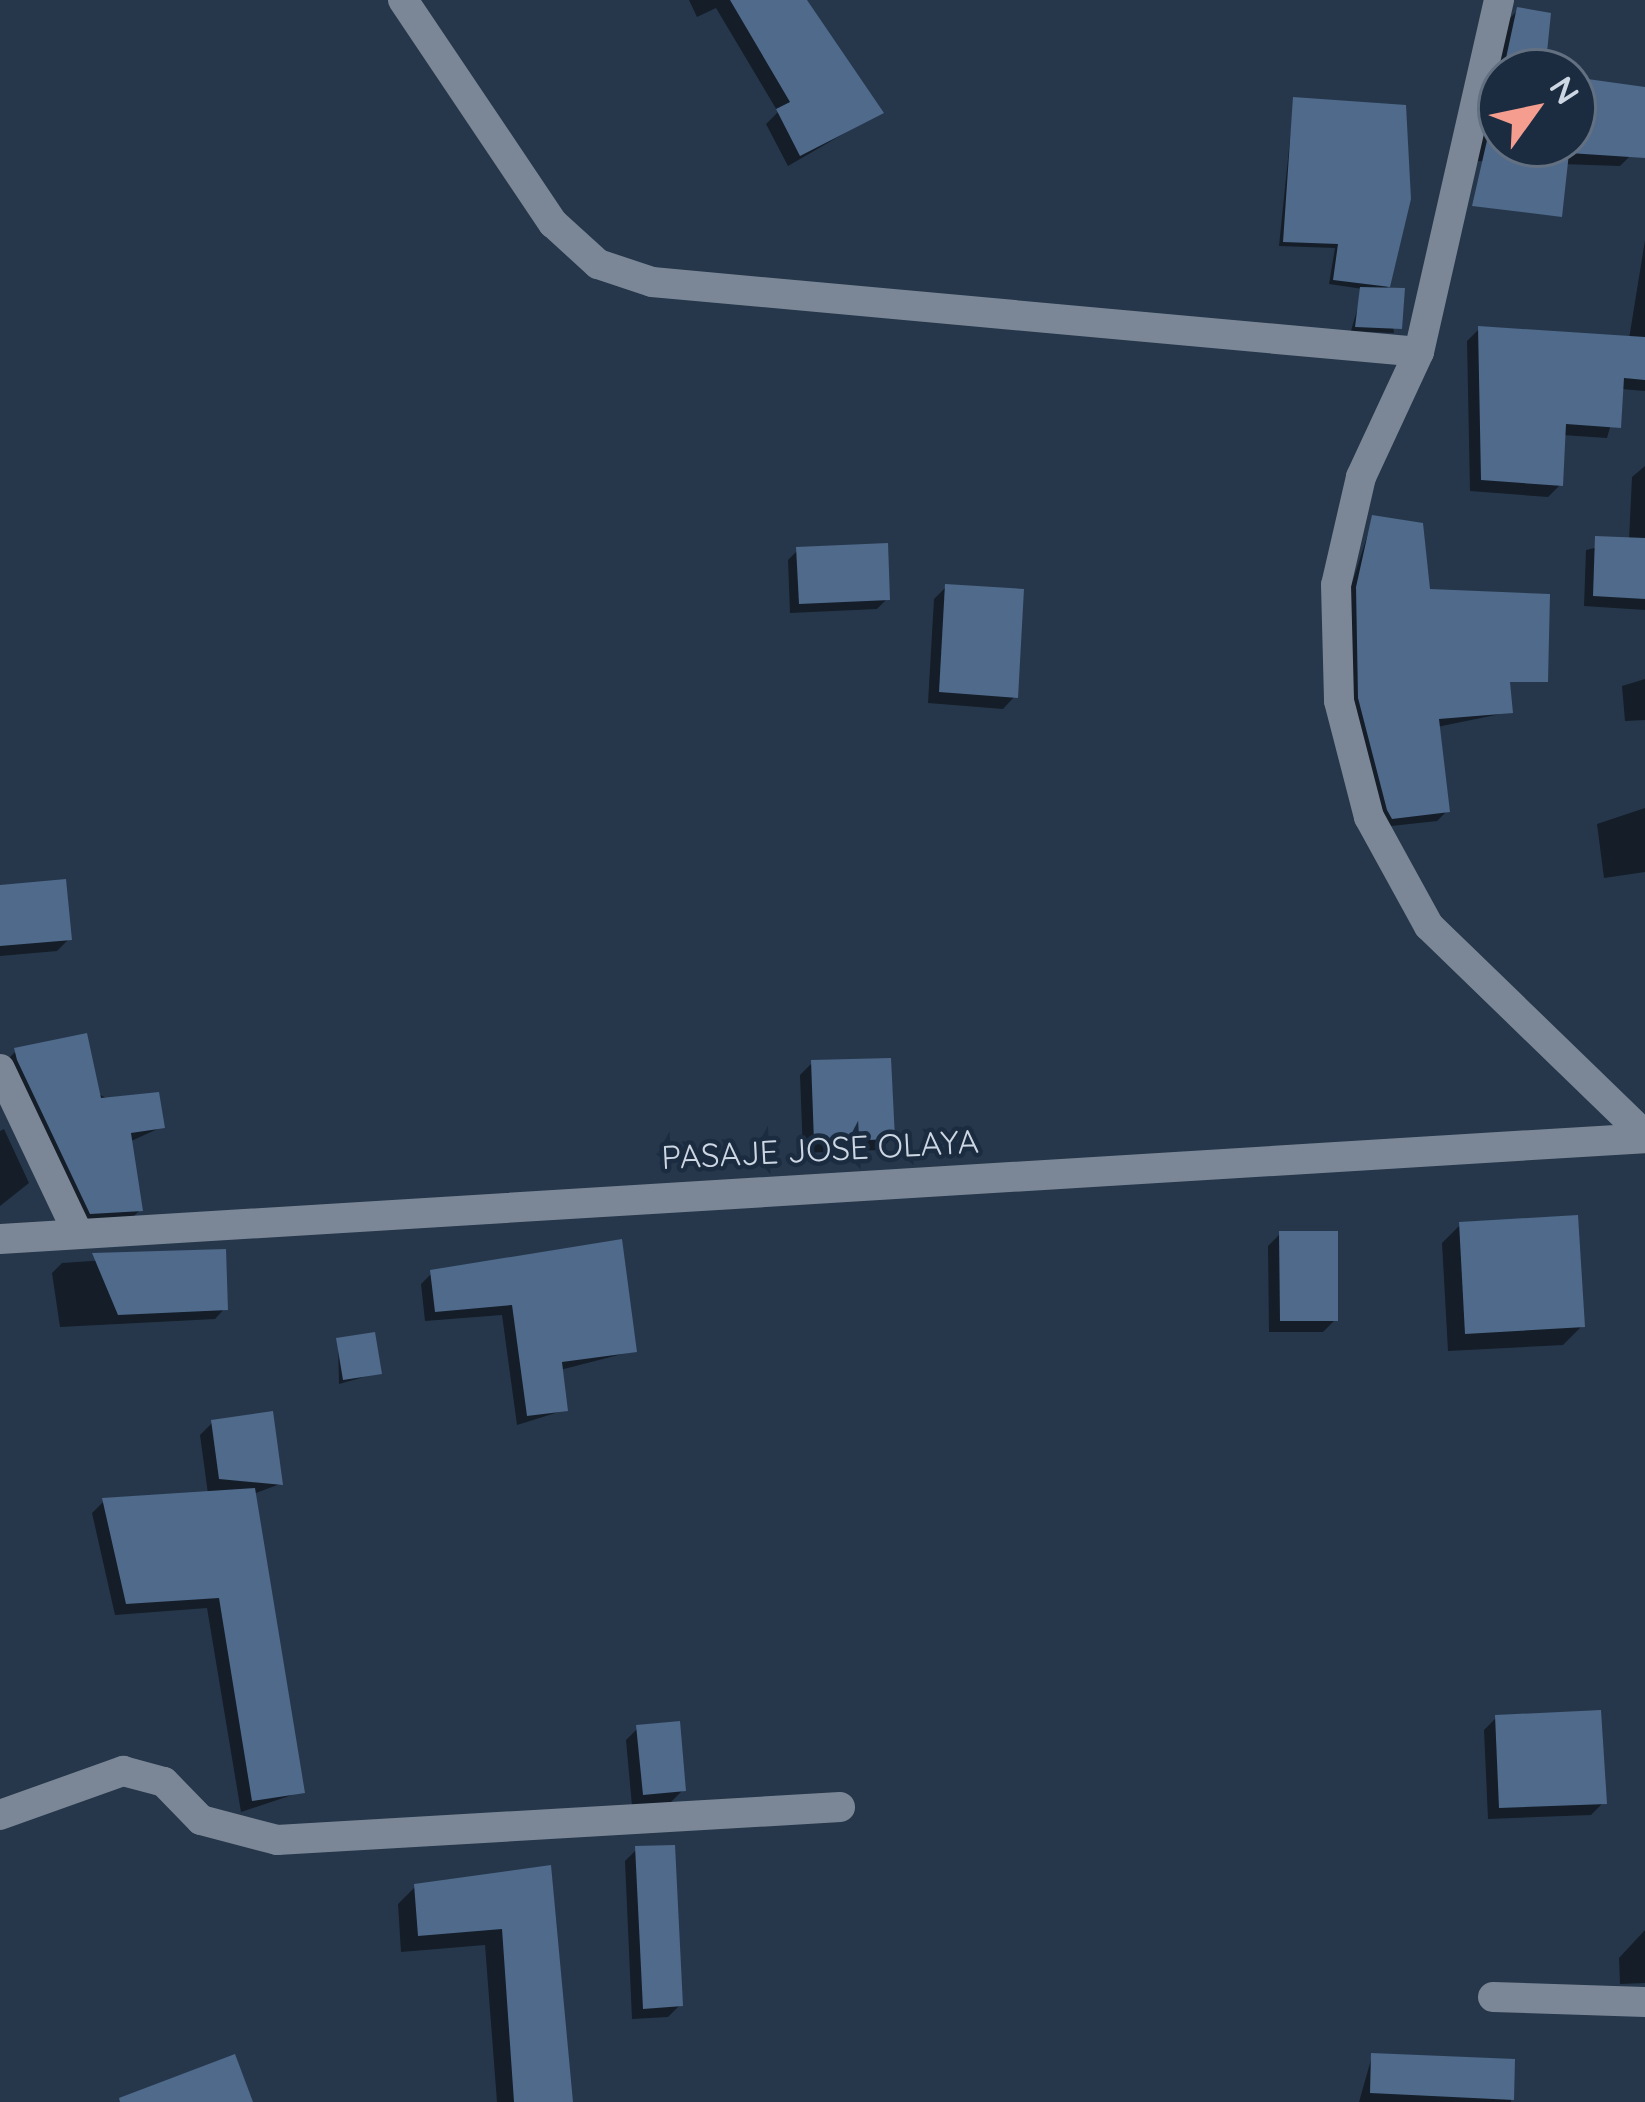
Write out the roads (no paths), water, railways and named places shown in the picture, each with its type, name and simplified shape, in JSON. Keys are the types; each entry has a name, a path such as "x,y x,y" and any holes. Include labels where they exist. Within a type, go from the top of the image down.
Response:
{"street":[{"path":"403,0 554,223 598,264 652,282 1419,352"},
{"path":"1498,0 1419,352 1360,477 1336,585 1340,701 1369,818 1429,926 1645,1136"},
{"path":"0,1070 74,1227"},
{"name":"PASAJE JOSE OLAYA","path":"0,1239 74,1227 1645,1136"},
{"path":"0,1815 145,1771 201,1820 277,1840 839,1807"},
{"path":"1493,1997 1645,2002"}]}
